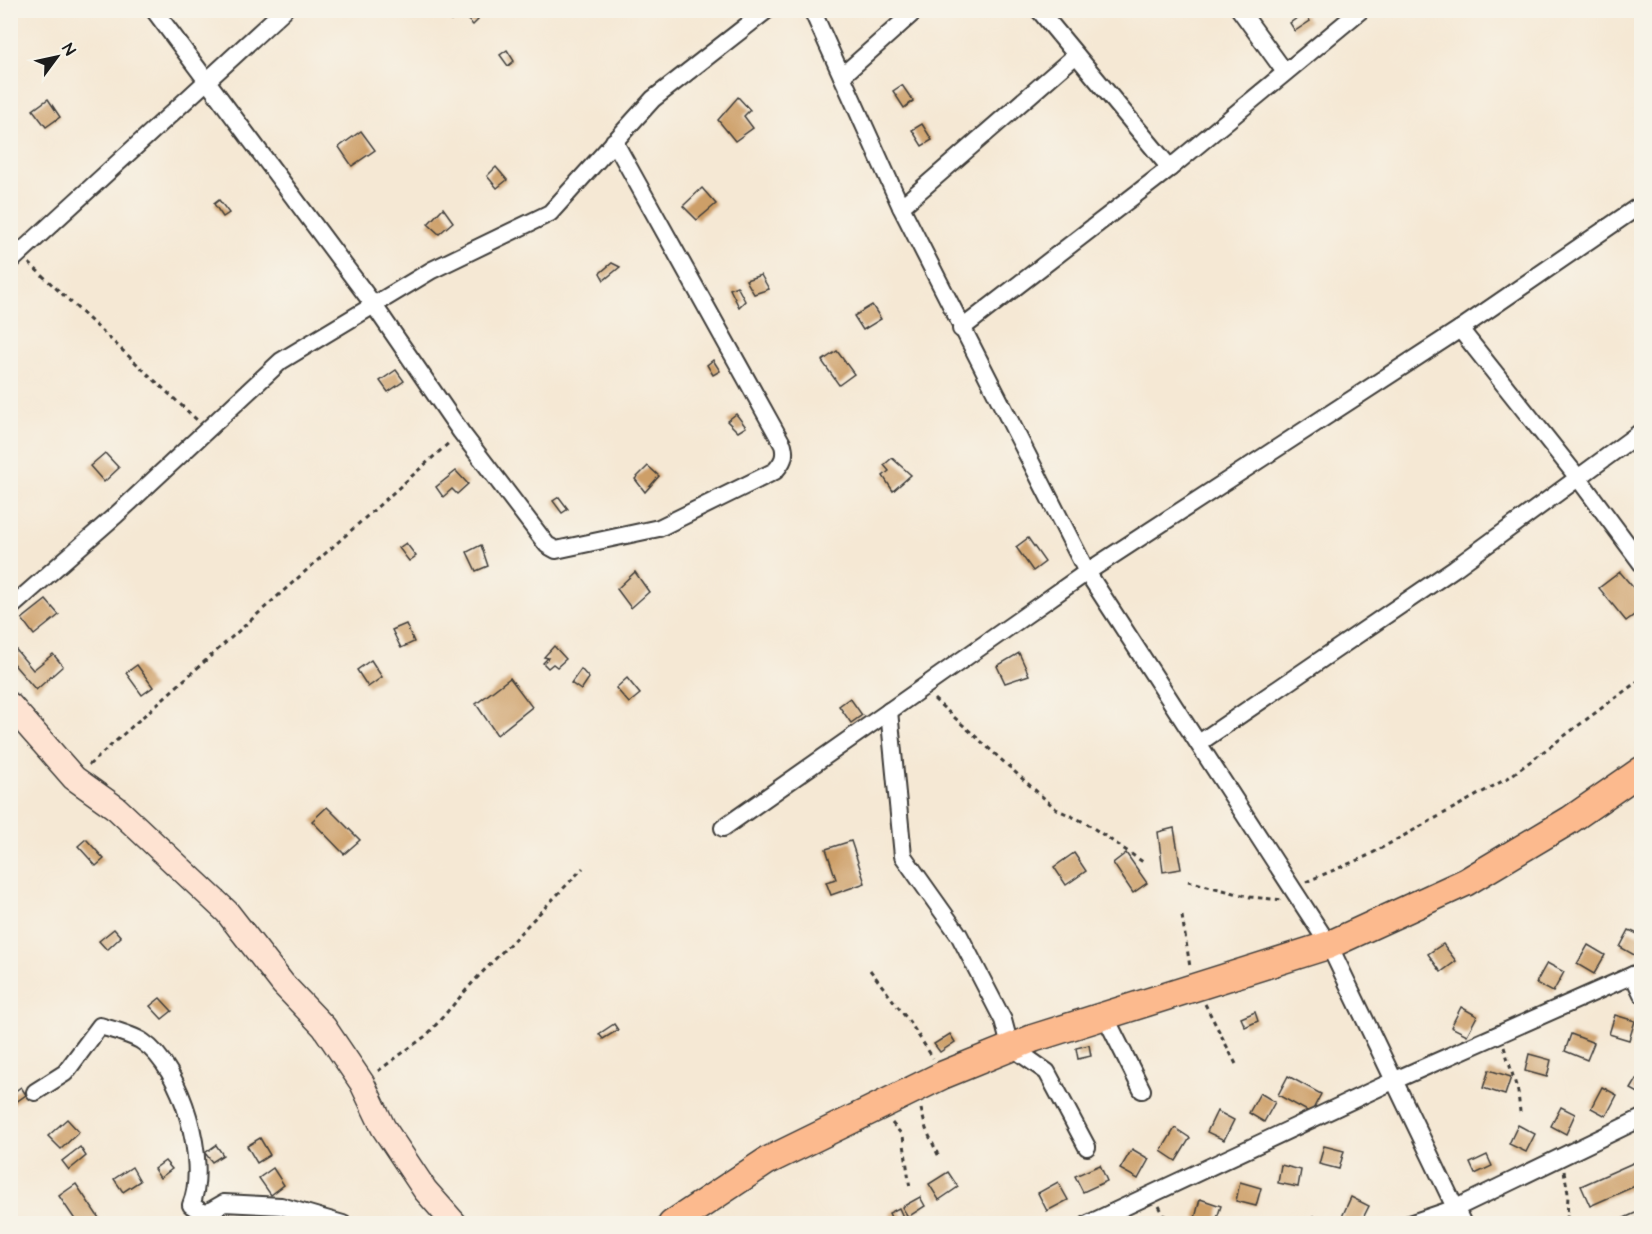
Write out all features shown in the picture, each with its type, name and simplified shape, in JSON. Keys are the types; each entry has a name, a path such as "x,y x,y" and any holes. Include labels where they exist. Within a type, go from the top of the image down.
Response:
{"main road":[{"path":"672,1224 767,1161 877,1105 943,1075 1010,1047 1329,945 1485,872 1570,820 1641,770"}],"street":[{"path":"154,10 373,304 461,432 547,545 556,550 659,528 775,471 783,462 783,445 614,141"},
{"path":"15,257 284,10"},
{"path":"10,608 208,430 281,361 440,266 550,213 653,99 767,10"},
{"path":"812,10 901,207 961,329 1087,572 1329,945 1393,1081 1462,1219"},
{"path":"842,76 916,10"},
{"path":"1039,10 1170,168"},
{"path":"1239,10 1285,72"},
{"path":"961,329 1170,168 1361,10"},
{"path":"901,207 1077,55"},
{"path":"723,828 1087,572 1460,329 1641,204"},
{"path":"1460,329 1579,479 1641,564"},
{"path":"1199,742 1579,479 1641,431"},
{"path":"10,705 74,778 116,808 227,912 283,984 324,1027 362,1083 383,1126 425,1190 456,1224"},
{"path":"889,711 903,856 959,934 1003,1020 1010,1047 1047,1072 1087,1148"},
{"path":"1088,1224 1393,1081 1637,973 1641,994"},
{"path":"1105,1016 1142,1090"},
{"path":"35,1092 65,1073 100,1026 143,1042 164,1065 185,1106 195,1151 197,1191 191,1205 201,1219 224,1203 281,1206 343,1224"},
{"path":"1409,1224 1462,1219 1561,1155 1641,1118"}],"path":[{"path":"15,257 208,430"},
{"path":"74,778 461,432"},
{"path":"1293,887 1367,856 1508,778 1641,678"},
{"path":"922,687 1056,809 1086,823 1143,862"},
{"path":"362,1083 427,1035 474,981 583,868"},
{"path":"1188,881 1250,897 1303,902"},
{"path":"870,970 911,1024 943,1075"},
{"path":"1500,1034 1518,1092 1520,1112"},
{"path":"914,1088 926,1129 939,1157"},
{"path":"877,1105 903,1136 910,1189"},
{"path":"1561,1155 1568,1193 1567,1224"}],"building":[{"path":"441,10 463,10 451,21"},
{"path":"469,10 478,20 473,25 463,15"},
{"path":"1304,13 1310,21 1295,31 1290,23"},
{"path":"507,50 514,61 508,66 500,55"},
{"path":"902,85 913,101 904,108 893,91"},
{"path":"738,97 750,110 744,116 753,128 735,141 718,120"},
{"path":"48,99 60,117 46,127 33,110"},
{"path":"922,124 932,140 922,146 912,130"},
{"path":"361,131 375,150 352,166 339,147"},
{"path":"496,167 507,180 497,188 487,176"},
{"path":"702,188 716,204 697,220 683,206"},
{"path":"219,200 229,213 223,217 214,204"},
{"path":"443,208 453,222 439,234 428,224"},
{"path":"612,263 620,267 604,280 600,273"},
{"path":"761,275 769,289 754,294 746,280"},
{"path":"737,286 745,301 739,307 730,289"},
{"path":"872,305 881,319 863,330 854,316"},
{"path":"837,351 854,374 839,385 822,361"},
{"path":"713,360 720,371 713,375 707,365"},
{"path":"396,370 404,381 388,392 380,381"},
{"path":"736,414 746,427 738,432 727,421"},
{"path":"105,453 119,468 104,482 90,466"},
{"path":"892,458 911,475 893,491 883,476 889,471 884,465"},
{"path":"648,466 659,476 645,492 635,479"},
{"path":"456,471 468,484 457,494 452,489 443,497 436,487"},
{"path":"559,497 568,509 562,513 553,501"},
{"path":"1028,538 1045,562 1033,571 1016,547"},
{"path":"406,543 416,556 409,561 399,548"},
{"path":"481,545 488,566 476,571 467,552"},
{"path":"635,572 649,592 631,608 617,589"},
{"path":"1620,572 1642,598 1642,609 1626,621 1599,588"},
{"path":"46,600 59,615 34,635 22,619"},
{"path":"406,624 414,642 401,648 392,630"},
{"path":"12,645 33,670 53,654 63,666 36,690 10,660"},
{"path":"554,646 566,659 557,667 553,664 548,668 543,663 548,658 544,657"},
{"path":"1019,653 1029,675 1005,683 997,666"},
{"path":"371,660 382,677 368,687 357,670"},
{"path":"137,665 153,687 142,695 126,673"},
{"path":"581,669 589,678 581,690 571,683"},
{"path":"510,678 532,707 497,735 476,704"},
{"path":"627,678 640,694 629,703 616,688"},
{"path":"850,698 862,715 851,723 839,706"},
{"path":"327,807 360,840 344,854 312,821"},
{"path":"1174,828 1181,869 1163,872 1158,832"},
{"path":"86,839 104,859 96,866 78,846"},
{"path":"851,841 865,883 831,895 826,882 836,879 826,849"},
{"path":"1074,853 1086,871 1066,885 1054,867"},
{"path":"1126,853 1147,883 1133,893 1113,863"},
{"path":"114,929 121,937 107,950 99,941"},
{"path":"1629,930 1642,936 1642,946 1636,956 1620,947"},
{"path":"1443,944 1456,961 1441,972 1428,954"},
{"path":"1588,945 1605,955 1594,974 1577,964"},
{"path":"1547,963 1564,972 1553,992 1536,983"},
{"path":"160,998 172,1011 162,1019 150,1006"},
{"path":"1461,1007 1477,1016 1467,1035 1451,1027"},
{"path":"1255,1012 1258,1021 1245,1027 1241,1018"},
{"path":"1615,1015 1635,1021 1629,1040 1609,1034"},
{"path":"614,1024 618,1030 603,1039 599,1034"},
{"path":"950,1034 955,1042 940,1052 934,1044"},
{"path":"1571,1034 1594,1043 1587,1060 1565,1051"},
{"path":"1089,1045 1091,1056 1078,1059 1076,1048"},
{"path":"1529,1054 1551,1060 1547,1077 1525,1071"},
{"path":"1489,1070 1511,1077 1505,1095 1483,1088"},
{"path":"1642,1071 1642,1095 1631,1089"},
{"path":"1288,1076 1321,1094 1311,1113 1278,1095"},
{"path":"21,1087 26,1095 10,1106 10,1095"},
{"path":"1602,1087 1617,1095 1606,1116 1591,1108"},
{"path":"1260,1093 1275,1102 1264,1122 1249,1113"},
{"path":"1561,1107 1575,1114 1566,1134 1551,1126"},
{"path":"1217,1111 1234,1120 1224,1140 1207,1132"},
{"path":"67,1119 79,1132 61,1149 48,1136"},
{"path":"1518,1125 1535,1134 1526,1152 1509,1144"},
{"path":"1175,1128 1190,1138 1176,1161 1161,1151"},
{"path":"260,1138 270,1155 257,1163 247,1146"},
{"path":"216,1145 223,1155 212,1162 205,1153"},
{"path":"1324,1146 1344,1151 1339,1169 1319,1164"},
{"path":"80,1147 86,1156 69,1170 62,1161"},
{"path":"1132,1149 1149,1159 1138,1179 1120,1169"},
{"path":"1487,1155 1492,1166 1475,1174 1470,1163"},
{"path":"1642,1159 1642,1183 1590,1206 1581,1186"},
{"path":"165,1161 172,1169 160,1178 154,1169"},
{"path":"1100,1165 1107,1181 1083,1192 1075,1176"},
{"path":"1281,1165 1301,1170 1298,1187 1278,1183"},
{"path":"132,1167 140,1181 123,1192 114,1179"},
{"path":"273,1168 284,1185 271,1195 259,1178"},
{"path":"948,1172 958,1187 939,1200 929,1184"},
{"path":"1058,1182 1068,1200 1047,1211 1038,1193"},
{"path":"1240,1182 1261,1188 1256,1206 1236,1201"},
{"path":"76,1184 103,1224 78,1224 59,1196"},
{"path":"920,1197 925,1206 908,1217 902,1207"},
{"path":"1351,1197 1369,1206 1360,1224 1351,1224 1341,1219"},
{"path":"1200,1199 1221,1206 1215,1224 1195,1218"},
{"path":"899,1208 903,1217 893,1222 889,1213"},
{"path":"1642,1210 1642,1224 1611,1224"},
{"path":"1313,1216 1327,1224 1309,1224"}]}
